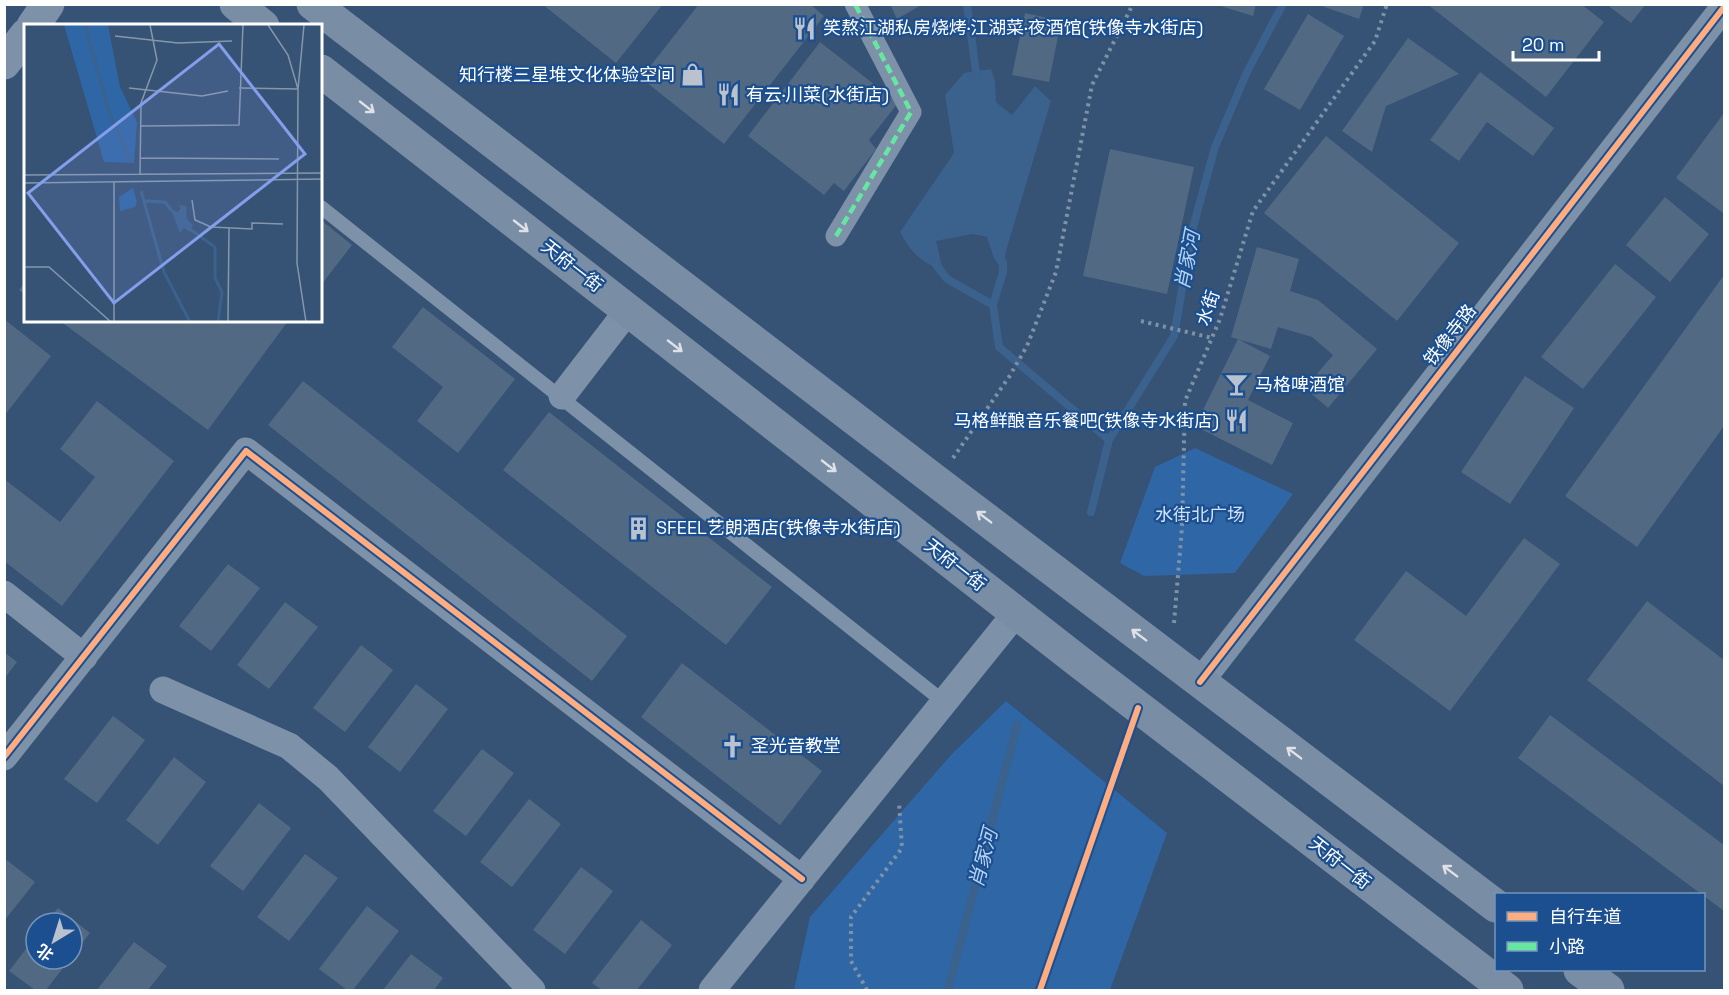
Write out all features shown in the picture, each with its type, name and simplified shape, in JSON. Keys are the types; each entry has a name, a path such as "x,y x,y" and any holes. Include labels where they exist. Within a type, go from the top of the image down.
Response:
{"main road":[{"path":"236,4 261,24"},
{"path":"313,4 937,482 1495,904"},
{"name":"天府一街","path":"322,72 1017,613 1507,990"},
{"path":"1583,971 1608,990"}],"street":[{"path":"34,24 48,4"},
{"path":"836,236 911,112 855,4"},
{"name":"铁像寺路","path":"1200,682 1725,7"},
{"path":"4,63 24,38"},
{"path":"562,396 628,309"},
{"path":"4,757 246,451 802,879"},
{"path":"4,594 84,657"},
{"path":"712,990 1017,613"},
{"path":"163,690 289,746 328,778 532,990"}],"lane":[{"path":"322,208 562,396 944,702"}],"path":[{"path":"937,482 1009,377 1027,346 1056,272 1092,86 1133,4"},
{"path":"1141,321 1212,338"},
{"path":"867,990 851,961 851,917 902,849 896,763"}],"green space":[{"name":"水街北广场","path":"1195,448 1293,494 1235,573 1144,576 1120,563 1155,467"},
{"path":"1006,701 1167,833 1110,990 794,990 810,917 950,756"}],"shaded area":[{"path":"991,69 995,81 996,102 1012,115 1035,86 1051,101 1006,251 1003,272 994,258 987,237 973,234 936,241 943,271 917,256 900,232 954,153 945,95 964,73"}],"building":[{"path":"542,4 663,4 616,63"},
{"path":"699,4 810,4 824,16 724,144 641,78"},
{"path":"890,4 923,4 897,19"},
{"path":"1214,4 1256,4 1253,16"},
{"path":"1316,4 1364,4 1359,19"},
{"path":"1427,4 1581,4 1604,22 1546,97"},
{"path":"1606,4 1646,4 1631,23"},
{"path":"1025,13 1061,21 1049,82 1012,75"},
{"path":"1308,14 1344,36 1300,110 1264,89"},
{"path":"1408,38 1459,74 1386,106 1372,152 1342,131"},
{"path":"820,42 898,103 869,140 876,149 844,191 834,183 824,195 748,136"},
{"path":"1480,72 1554,128 1533,156 1487,122 1459,161 1430,140"},
{"path":"1724,113 1724,211 1723,213 1676,178"},
{"path":"1326,136 1459,243 1397,321 1264,213"},
{"path":"1110,149 1194,167 1167,294 1083,276"},
{"path":"1665,197 1709,234 1670,282 1626,245"},
{"path":"322,221 352,245 322,284"},
{"path":"1257,247 1299,259 1290,291 1318,300 1377,349 1328,408 1305,388 1333,355 1312,337 1278,327 1271,349 1231,337"},
{"path":"1615,264 1656,297 1583,389 1541,357"},
{"path":"1724,275 1724,426 1637,547 1565,496"},
{"path":"24,284 24,294 19,290"},
{"path":"423,307 515,379 458,453 417,421 443,387 392,347"},
{"path":"4,319 51,356 4,416"},
{"path":"61,322 287,322 208,430"},
{"path":"1238,339 1270,356 1248,400 1293,423 1272,465 1195,426"},
{"path":"1525,376 1574,408 1510,504 1461,472"},
{"path":"303,381 627,636 592,681 268,425"},
{"path":"97,401 174,461 62,606 4,561 4,479 60,522 95,477 60,449"},
{"name":"SFEEL艺朗酒店(铁像寺水街店)","path":"549,412 772,587 726,645 503,470"},
{"path":"1524,538 1560,564 1450,711 1354,640 1406,571 1466,616"},
{"path":"228,564 260,588 211,651 179,626"},
{"path":"1647,601 1724,660 1724,786 1587,680"},
{"path":"285,602 318,627 269,689 237,665"},
{"path":"361,645 393,670 345,732 313,708"},
{"path":"4,652 17,662 4,679"},
{"path":"682,663 822,771 780,825 641,717"},
{"path":"416,684 448,709 400,772 368,747"},
{"path":"1550,715 1724,845 1724,911 1705,897 1705,893 1700,893 1518,758"},
{"path":"113,716 145,740 97,803 64,779"},
{"path":"482,749 514,773 466,836 433,811"},
{"path":"174,757 206,782 158,845 126,820"},
{"path":"529,799 561,824 512,887 480,862"},
{"path":"259,803 291,828 243,891 210,866"},
{"path":"305,854 338,878 289,941 257,917"},
{"path":"4,858 35,882 4,921"},
{"path":"581,867 613,891 565,954 533,930"},
{"path":"367,906 399,931 353,990 347,990 319,969"},
{"path":"641,920 672,945 637,990 602,990 592,983"},
{"path":"84,928 90,933 84,941"},
{"path":"134,942 167,966 148,990 97,990"},
{"path":"24,952 24,971 61,971 46,990 35,990 9,971"},
{"path":"411,954 443,978 434,990 383,990"}],"waterway":[{"path":"967,4 977,80"},
{"name":"肖家河","path":"1091,512 1109,440 1174,336 1192,231 1215,147 1247,72 1283,4"},
{"path":"934,262 947,279 993,305"},
{"path":"1003,262 1003,272 993,305 999,347 1109,440"},
{"name":"肖家河","path":"948,990 1017,725"}],"marked path":[{"path":"836,236 911,112 855,4"}],"cycle path":[{"path":"1200,682 1724,7"},
{"path":"4,757 246,451 802,879"},
{"path":"1040,990 1138,708"}],"place":[{"name":"笑熬江湖私房烧烤·江湖菜·夜酒馆(铁像寺水街店)","path":"805,28"},
{"name":"知行楼三星堆文化体验空间","path":"693,75"},
{"name":"有云·川菜(水街店)","path":"728,95"},
{"name":"马格啤酒馆","path":"1237,385"},
{"name":"马格鲜酿音乐餐吧(铁像寺水街店)","path":"1237,421"},
{"name":"SFEEL艺朗酒店(铁像寺水街店)","path":"638,528"},
{"name":"圣光音教堂","path":"733,746"}]}
